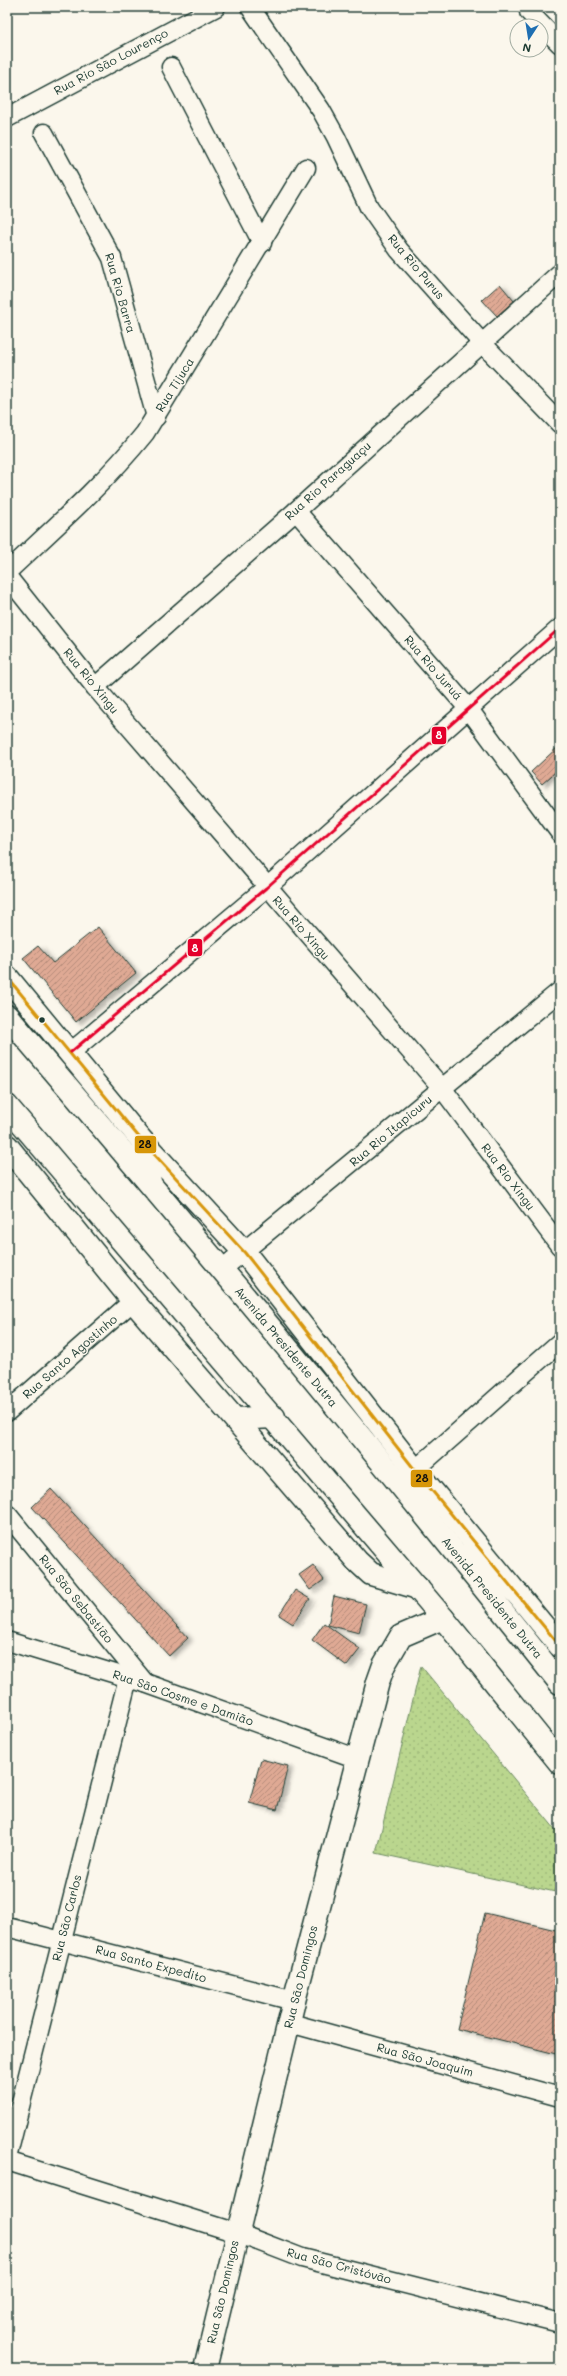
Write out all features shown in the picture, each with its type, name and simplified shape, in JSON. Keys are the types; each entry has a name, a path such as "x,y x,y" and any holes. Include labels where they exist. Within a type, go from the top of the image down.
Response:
{"main road":[{"name":"Avenida Presidente Dutra","path":"7,977 71,1052 143,1142 245,1253 415,1470 560,1646"},
{"name":"Avenida Presidente Dutra","path":"7,1016 150,1182 221,1270 432,1523 560,1683"},
{"path":"7,1106 274,1417 418,1588 560,1763"},
{"path":"143,1142 150,1182"},
{"path":"7,1146 133,1301 371,1574 418,1588"},
{"path":"236,1419 274,1417"},
{"path":"432,1523 519,1595"},
{"name":"Rua São Domingos","path":"205,2369 237,2233 290,2023 294,2001 378,1682 392,1649 401,1636 407,1632 443,1618"}],"street":[{"name":"Rua Rio São Lourenço","path":"7,118 216,7"},
{"name":"Rua Rio Purus","path":"250,7 321,110 369,207 399,250 481,342 560,424"},
{"path":"529,12 560,44"},
{"path":"171,66 262,243"},
{"name":"Rua Rio Barra","path":"44,133 112,258 156,417"},
{"name":"Rua Tijuca","path":"7,572 123,461 156,417 306,168"},
{"name":"Rua Rio Paraguaçu","path":"94,687 296,511 481,342 560,273"},
{"name":"Rua Rio Juruá","path":"296,511 468,708 560,833"},
{"name":"Rua Rio Xingu","path":"7,576 94,687 266,888 442,1088 560,1246"},
{"path":"71,1052 266,888 560,628"},
{"name":"Rua Rio Itapicuru","path":"221,1270 245,1253 560,991"},
{"name":"Rua Santo Agostinho","path":"7,1412 133,1301"},
{"path":"415,1470 560,1342"},
{"name":"Rua São Sebastião","path":"7,1514 145,1683"},
{"name":"Rua São Cosme e Damião","path":"7,1641 145,1683 358,1759"},
{"name":"Rua São Carlos","path":"7,2160 128,1678"},
{"name":"Rua Santo Expedito","path":"7,1927 294,2001"},
{"name":"Rua São Joaquim","path":"290,2023 560,2096"},
{"name":"Rua São Cristóvão","path":"7,2160 237,2233 302,2258 560,2323"}],"green space":[{"path":"421,1666 560,1835 560,1893 376,1853"}],"building":[{"path":"500,284 514,301 497,316 482,300"},
{"path":"560,745 560,768 542,784 531,772"},
{"path":"98,927 136,973 76,1022 23,958 38,946 53,963"},
{"path":"51,1489 188,1638 169,1656 32,1507"},
{"path":"313,1565 324,1580 310,1590 299,1575"},
{"path":"295,1590 310,1599 293,1624 279,1615"},
{"path":"334,1596 366,1604 359,1633 328,1625"},
{"path":"324,1623 360,1649 347,1666 312,1640"},
{"path":"261,1759 288,1766 277,1810 249,1803"},
{"path":"485,1913 560,1931 560,2055 457,2029"}],"transit line":[{"name":"8","path":"71,1052 266,888 560,628"},
{"name":"28","path":"7,977 143,1142 245,1253 415,1470 560,1646"}]}
